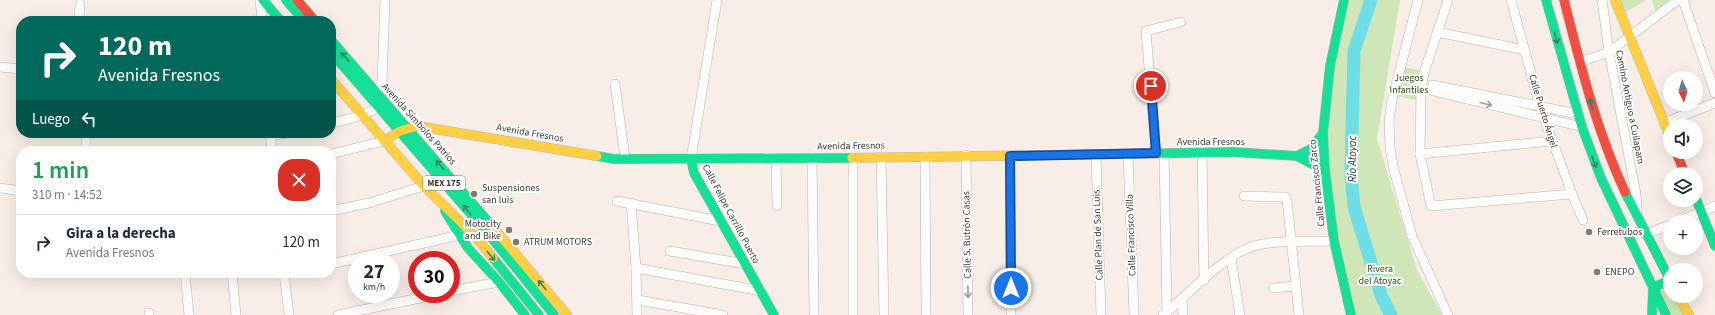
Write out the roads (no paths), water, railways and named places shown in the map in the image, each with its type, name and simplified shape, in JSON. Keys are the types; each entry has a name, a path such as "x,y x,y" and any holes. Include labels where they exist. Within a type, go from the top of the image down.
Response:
{"street":[{"path":"262,0 262,16"},
{"path":"262,0 276,16"},
{"path":"286,0 300,16"},
{"path":"297,0 311,16"},
{"path":"375,92 380,87 382,82 385,0"},
{"name":"Calle Felipe Carrillo Puerto","path":"717,0 691,159 694,173 774,315"},
{"name":"Calle Francisco Zarco","path":"1344,0 1330,66 1323,133 1325,171 1334,241 1351,315"},
{"path":"1418,0 1392,100 1389,120 1390,148 1394,170 1412,236 1448,315"},
{"path":"1448,0 1421,85 1420,154 1431,206 1572,194"},
{"name":"Calle Puerto Ángel","path":"1512,0 1540,107 1583,220"},
{"path":"1546,0 1578,114 1600,178 1666,315"},
{"path":"1564,0 1595,116 1608,154 1622,188 1663,267"},
{"name":"Camino Antiguo a Cuilapam","path":"1602,0 1609,52 1636,194 1638,217"},
{"path":"1615,0 1663,121"},
{"path":"1580,62 1609,52 1678,0"},
{"path":"1683,0 1715,92"},
{"path":"79,16 80,4"},
{"path":"1165,314 1160,153 1146,31 1181,22"},
{"path":"1437,32 1525,50"},
{"name":"Avenida Símbolos Patrios","path":"336,46 375,92 554,315"},
{"name":"Avenida Símbolos Patrios","path":"336,58 379,108 404,130 490,223 567,315"},
{"path":"0,67 16,69"},
{"path":"615,84 625,158"},
{"name":"MEX 175","path":"336,85 424,186 473,234 539,315"},
{"path":"1421,85 1578,114"},
{"path":"1421,85 1582,127"},
{"path":"1674,119 1715,103"},
{"path":"336,122 379,108"},
{"name":"Avenida Fresnos","path":"404,130 417,126 426,127 614,159 1128,155 1233,152 1297,156 1325,171"},
{"path":"336,153 384,141 404,130"},
{"path":"1297,156 1311,149 1323,133"},
{"path":"1420,154 1552,141"},
{"path":"1202,153 1204,280"},
{"name":"Calle Plan de San Luis","path":"1096,155 1100,315"},
{"name":"Calle Francisco Villa","path":"1128,155 1134,315"},
{"name":"Calle S. Butrón Casas","path":"966,156 968,315"},
{"path":"1010,156 1011,315"},
{"path":"881,157 884,315"},
{"path":"925,157 926,315"},
{"path":"776,158 777,206"},
{"path":"812,158 814,315"},
{"path":"853,158 854,315"},
{"path":"336,210 369,203 424,186"},
{"path":"0,188 16,190"},
{"path":"1244,196 1285,197 1287,200 1299,315"},
{"path":"436,197 468,248 526,315"},
{"path":"616,201 720,221"},
{"path":"631,203 638,300 637,315"},
{"path":"1697,215 1715,206"},
{"path":"1699,207 1715,246"},
{"path":"490,223 495,242"},
{"path":"1646,234 1663,228"},
{"path":"336,263 460,235"},
{"path":"1165,314 1231,258 1250,247 1292,242 1334,241"},
{"path":"670,252 745,264"},
{"path":"1231,258 1240,315"},
{"path":"636,268 761,291"},
{"path":"185,278 189,315"},
{"path":"232,278 236,315"},
{"path":"287,278 289,315"},
{"path":"460,290 499,282"},
{"path":"1653,288 1663,284"},
{"path":"1273,288 1296,286"},
{"path":"1652,315 1653,288"},
{"path":"338,315 408,300"},
{"path":"638,300 723,315"},
{"path":"1182,300 1183,315"},
{"path":"1682,303 1688,315"}],"waterway":[{"name":"Río Atoyac","path":"1371,0 1354,51 1351,174 1354,207 1381,295 1391,315"}],"place":[{"name":"Suspensiones san luis","path":"474,194"},
{"name":"Motocity and Bike","path":"509,230"},
{"name":"Ferretubos","path":"1589,232"},
{"name":"ATRUM MOTORS","path":"516,242"},
{"name":"ENEPO","path":"1597,272"}],"park label":[{"name":"Juegos Infantiles","path":"1409,84"},
{"name":"Rivera del Atoyac","path":"1380,274"}]}
